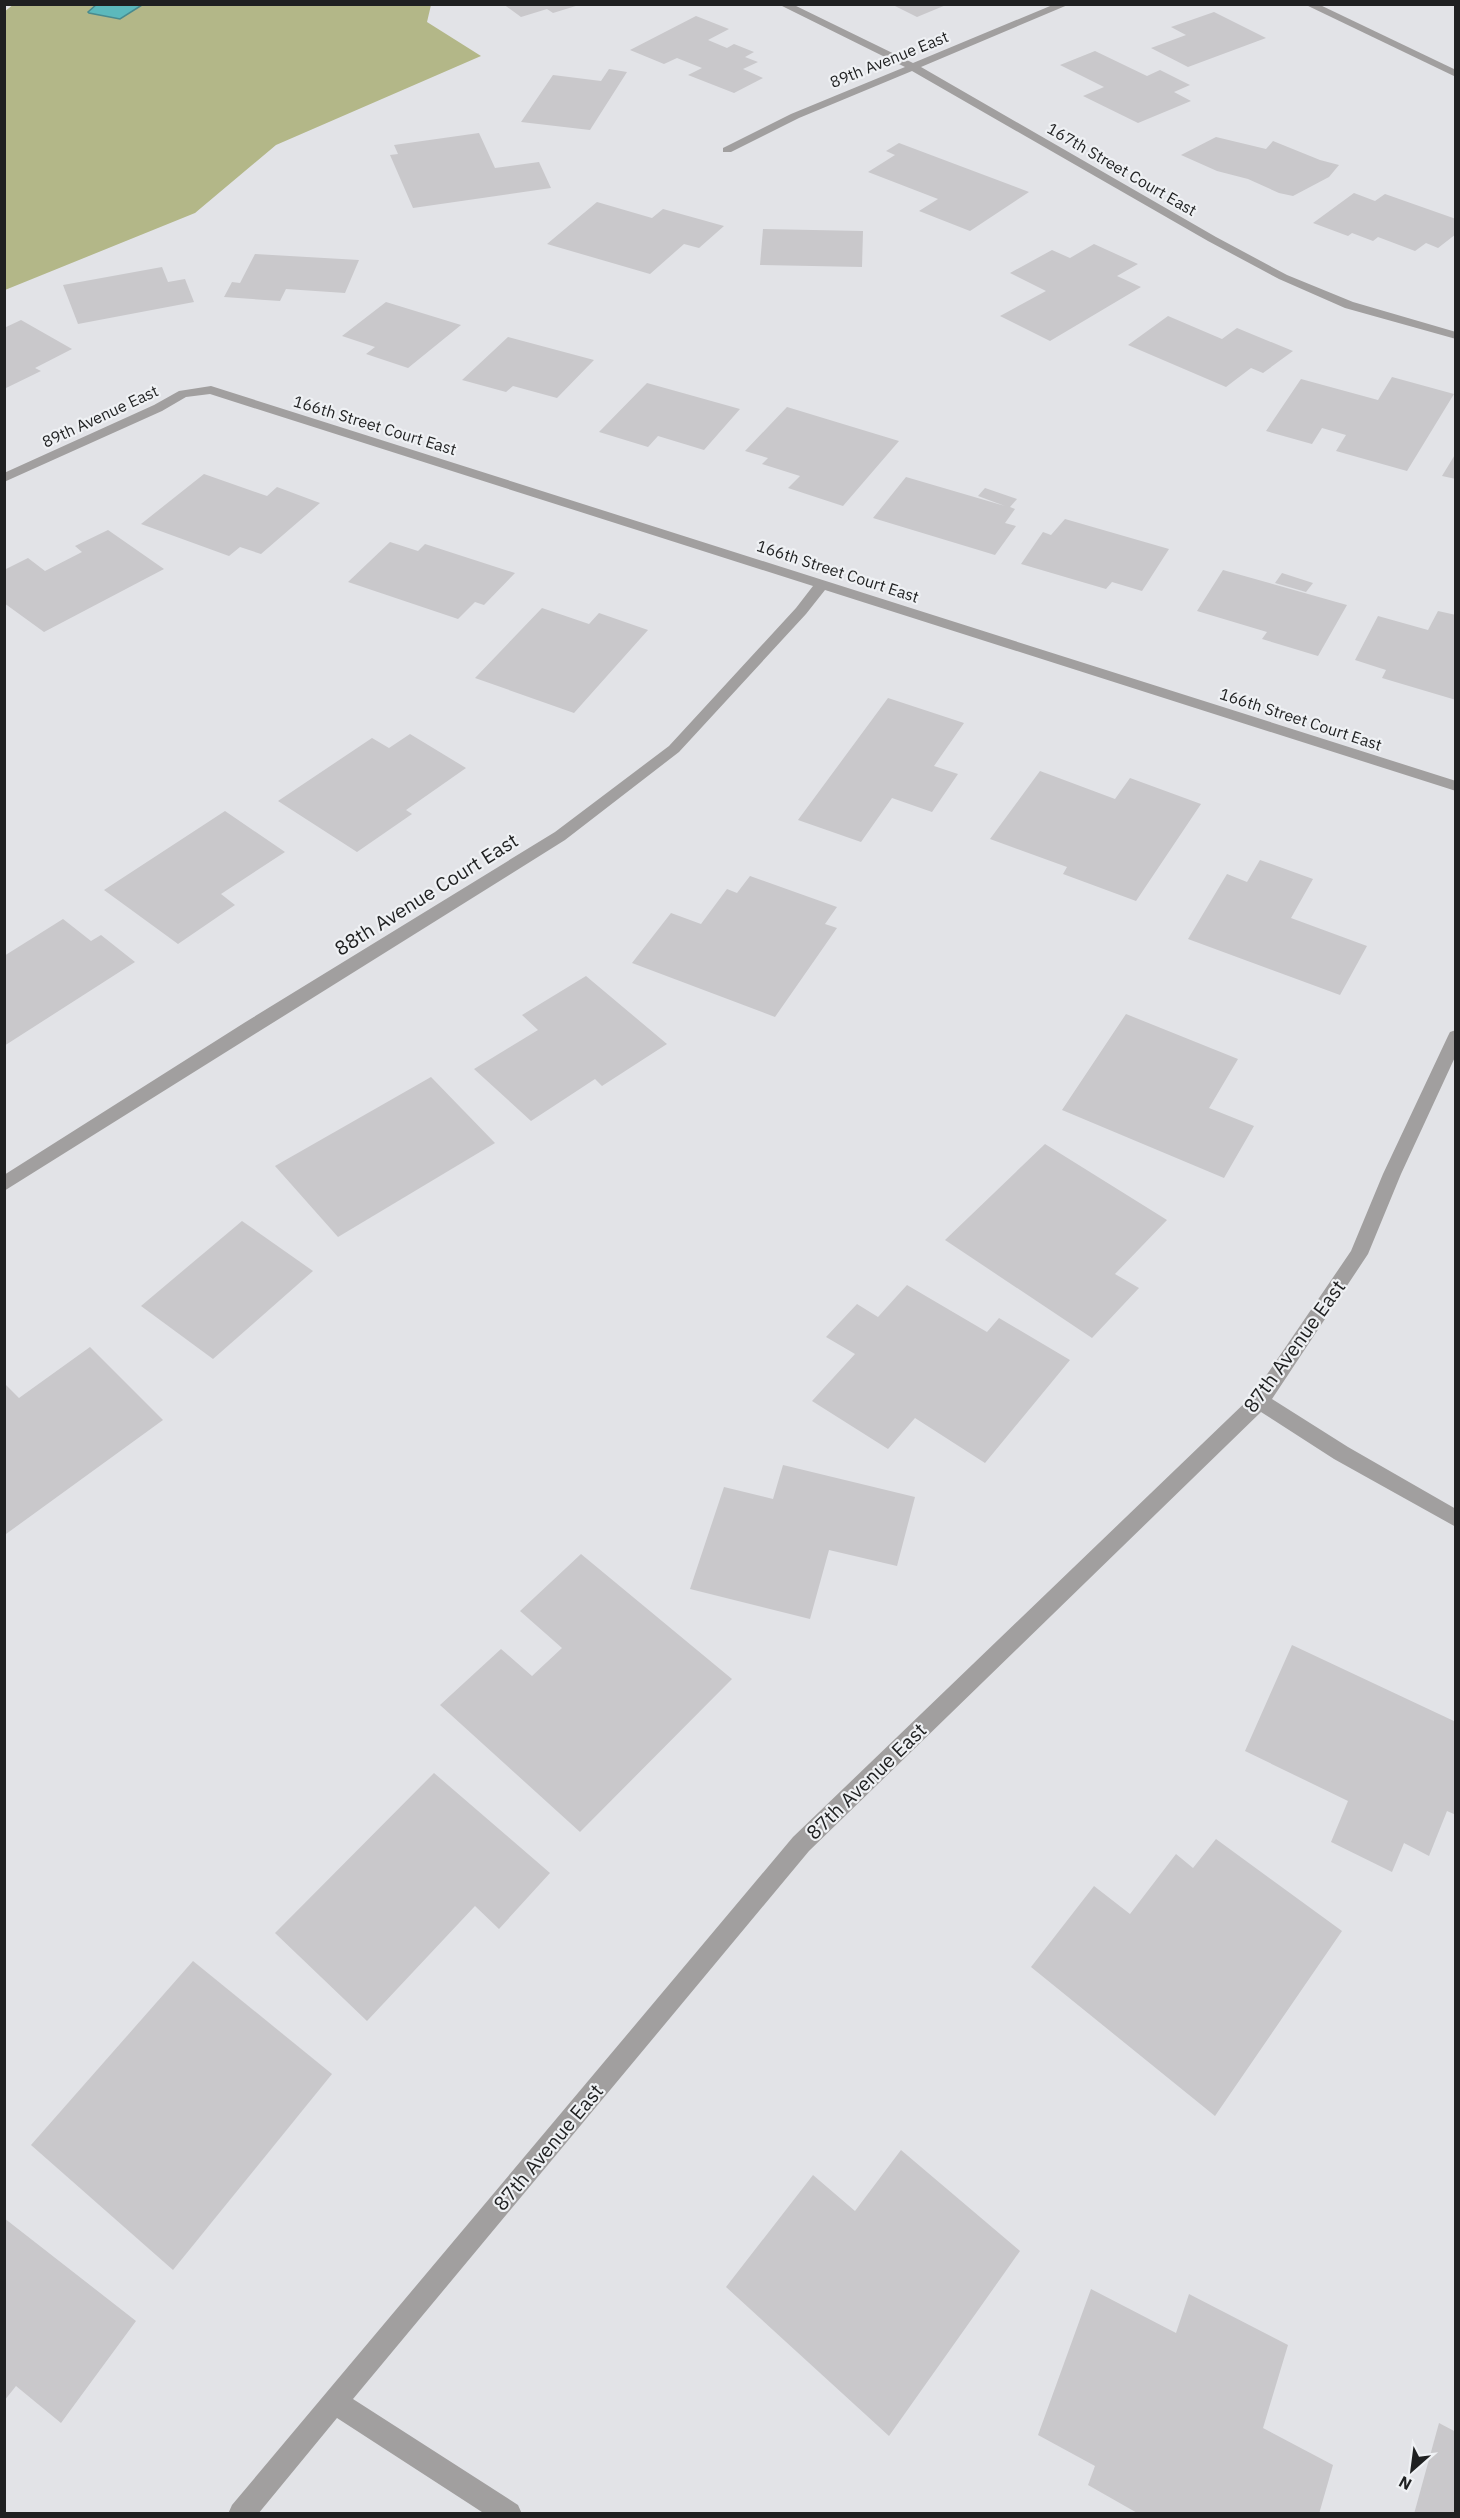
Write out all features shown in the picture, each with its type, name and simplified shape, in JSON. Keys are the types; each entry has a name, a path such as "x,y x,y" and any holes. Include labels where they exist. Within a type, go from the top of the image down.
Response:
{"street":[{"name":"167th Street Court East","path":"783,4 913,67 1212,239 1283,277 1350,305 1455,336"},
{"name":"89th Avenue East","path":"727,150 795,116 1065,4"},
{"path":"1309,4 1455,74"},
{"name":"89th Avenue East","path":"4,478 158,408 183,394 211,390"},
{"name":"166th Street Court East","path":"211,390 1455,786"},
{"name":"88th Avenue Court East","path":"4,1184 250,1027 560,836 674,749 801,611 823,583"},
{"name":"87th Avenue East","path":"241,2514 801,1844 1260,1401 1359,1254 1392,1174 1455,1036"},
{"path":"1260,1401 1341,1454 1455,1519"},
{"path":"335,2402 509,2514"}],"green space":[{"path":"14,4 431,5 427,22 481,56 276,145 195,213 5,290 4,12"}],"water":[{"path":"97,4 142,5 120,19 88,12"}],"building":[{"path":"503,4 579,5 553,13 547,9 521,17"},
{"path":"891,4 946,4 946,5 917,17"},
{"path":"1214,12 1266,38 1188,67 1151,48 1186,35 1171,27"},
{"path":"696,16 729,29 708,40 727,48 734,44 754,52 745,57 758,62 743,69 763,78 734,93 688,75 702,68 677,58 664,64 630,50"},
{"path":"1095,51 1147,76 1160,70 1190,85 1174,92 1191,101 1138,123 1083,96 1104,87 1060,65"},
{"path":"609,69 627,72 590,130 521,122 553,75 601,81"},
{"path":"479,133 495,168 539,162 551,188 413,208 390,155 398,154 394,145"},
{"path":"1216,137 1266,149 1273,141 1339,165 1329,177 1293,196 1279,193 1248,179 1217,171 1181,155"},
{"path":"899,143 1029,192 970,231 919,211 938,199 868,172 895,155 886,151"},
{"path":"1354,193 1375,201 1385,194 1456,219 1456,234 1438,248 1426,243 1415,251 1378,237 1373,241 1352,233 1348,236 1313,223"},
{"path":"597,202 652,218 663,209 724,226 699,248 684,244 650,274 547,244"},
{"path":"763,229 863,231 862,267 760,265"},
{"path":"1094,244 1138,264 1117,276 1141,287 1050,341 1000,316 1046,291 1010,273 1052,250 1070,258"},
{"path":"255,254 359,260 345,293 286,289 280,301 224,297 232,282 240,283"},
{"path":"162,267 168,282 185,279 194,302 78,324 63,285"},
{"path":"386,302 461,325 408,368 366,354 375,347 342,336"},
{"path":"1168,316 1222,339 1237,328 1293,351 1263,373 1251,368 1226,387 1128,345"},
{"path":"21,320 72,349 35,368 41,371 4,389 4,328"},
{"path":"508,337 594,360 557,398 513,386 506,392 462,380"},
{"path":"1392,377 1454,394 1407,471 1336,451 1346,435 1322,428 1312,444 1266,431 1301,379 1378,400"},
{"path":"647,383 740,409 704,450 658,436 648,447 599,432"},
{"path":"787,407 899,441 843,506 788,488 800,476 762,464 768,458 745,451"},
{"path":"1456,453 1456,479 1442,476"},
{"path":"204,474 267,496 277,487 320,503 261,554 240,547 229,556 141,524"},
{"path":"906,477 1005,506 978,496 985,488 1017,499 1010,507 1015,509 1005,523 1016,526 995,555 873,518"},
{"path":"1065,519 1169,549 1142,591 1112,582 1106,589 1021,564 1043,532 1051,535"},
{"path":"108,530 164,569 44,632 4,603 4,570 28,558 45,571 82,552 75,546"},
{"path":"390,542 418,551 425,544 515,573 484,605 475,602 458,619 348,582"},
{"path":"1223,570 1347,605 1318,656 1262,639 1267,632 1197,611"},
{"path":"1282,573 1313,583 1306,592 1275,583"},
{"path":"542,608 589,624 599,613 648,630 574,713 475,678"},
{"path":"1438,611 1456,615 1456,700 1382,678 1386,670 1355,660 1378,616 1428,630"},
{"path":"888,698 964,723 934,766 958,774 932,812 892,798 861,842 798,820"},
{"path":"410,734 466,768 406,810 412,814 357,852 278,801 372,738 389,748"},
{"path":"1040,771 1115,799 1130,778 1201,804 1136,901 1063,874 1067,867 990,839"},
{"path":"225,811 285,852 221,894 235,905 178,944 104,890"},
{"path":"1260,860 1313,879 1291,918 1367,946 1340,995 1188,939 1227,874 1247,882"},
{"path":"750,876 837,907 825,924 837,928 775,1017 632,963 671,913 701,924 727,889 737,893"},
{"path":"63,919 91,941 101,935 135,962 4,1046 4,956"},
{"path":"586,976 667,1044 602,1086 595,1079 531,1121 474,1069 538,1030 522,1015"},
{"path":"1126,1014 1238,1059 1209,1108 1254,1126 1224,1178 1062,1110"},
{"path":"431,1077 495,1143 338,1237 275,1166"},
{"path":"1045,1144 1167,1220 1115,1274 1139,1288 1092,1338 945,1240"},
{"path":"242,1221 313,1271 213,1359 141,1306"},
{"path":"907,1285 987,1332 999,1318 1070,1360 985,1463 915,1418 888,1449 812,1401 855,1354 826,1337 857,1304 878,1317"},
{"path":"90,1347 163,1420 6,1534 4,1383 19,1398"},
{"path":"783,1465 915,1497 897,1566 829,1550 810,1619 690,1589 724,1487 773,1499"},
{"path":"581,1554 732,1679 580,1832 440,1705 501,1649 532,1676 562,1648 520,1611"},
{"path":"1292,1645 1456,1722 1456,1815 1447,1811 1429,1856 1404,1843 1392,1872 1331,1842 1348,1801 1245,1751"},
{"path":"434,1773 550,1873 499,1929 475,1906 367,2021 275,1933"},
{"path":"1216,1839 1342,1931 1215,2116 1031,1967 1094,1886 1130,1914 1176,1854 1193,1868"},
{"path":"193,1961 332,2074 173,2270 31,2145"},
{"path":"901,2150 1020,2251 889,2436 726,2287 813,2175 855,2211"},
{"path":"4,2218 136,2321 61,2423 16,2386 4,2401"},
{"path":"1091,2289 1176,2333 1189,2294 1288,2345 1263,2428 1333,2465 1319,2514 1139,2514 1088,2485 1095,2466 1038,2435"},
{"path":"1439,2423 1456,2432 1456,2514 1414,2514"}]}
